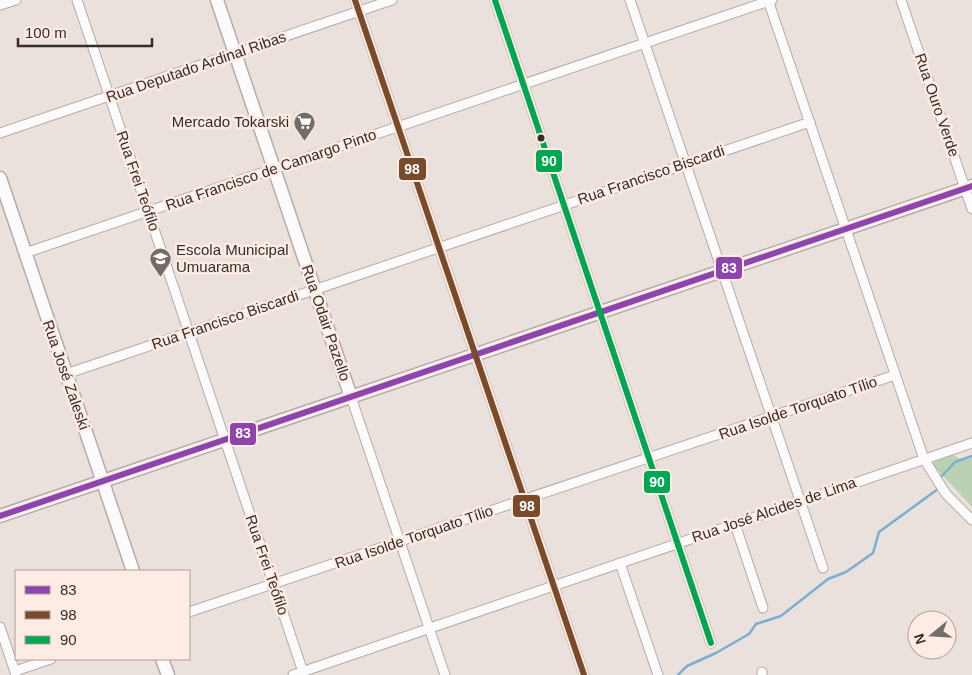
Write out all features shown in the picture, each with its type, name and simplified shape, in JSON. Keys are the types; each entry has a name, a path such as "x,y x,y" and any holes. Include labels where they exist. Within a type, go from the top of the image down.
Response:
{"street":[{"path":"0,5 16,0"},
{"name":"Rua Frei Teófilo","path":"77,0 303,673"},
{"name":"Rua Odair Pazello","path":"217,0 445,675"},
{"path":"355,0 584,675"},
{"name":"Rua Deputado Ardinal Ribas","path":"0,133 392,0"},
{"path":"495,0 711,642"},
{"path":"630,0 823,568"},
{"path":"770,0 924,459 933,477 946,494 972,520"},
{"name":"Rua Francisco de Camargo Pinto","path":"25,253 770,0"},
{"name":"Rua Ouro Verde","path":"902,0 968,187 972,210"},
{"name":"Rua Francisco Biscardi","path":"66,374 810,122"},
{"name":"Rua José Zaleski","path":"0,178 133,570"},
{"path":"0,516 968,187"},
{"name":"Rua Isolde Torquato Tílio","path":"190,612 895,375"},
{"name":"Rua José Alcides de Lima","path":"293,675 972,443"},
{"path":"734,524 763,608"},
{"path":"620,563 658,675"},
{"path":"0,627 16,673 48,660"},
{"path":"162,660 168,675"}],"green space":[{"path":"948,452 962,460 972,458 972,507 932,464"}],"waterway":[{"path":"940,478 955,462 972,456"},
{"path":"678,675 687,666 716,653 749,634 756,624 781,616 828,579 846,572 873,553 879,532 938,489"}],"transit line":[{"name":"98","path":"355,0 584,675"},
{"name":"90","path":"495,0 711,643"},
{"name":"83","path":"0,516 972,186"}],"place":[{"name":"Mercado Tokarski","path":"305,141"},
{"name":"Escola Municipal Umuarama","path":"160,278"}]}
